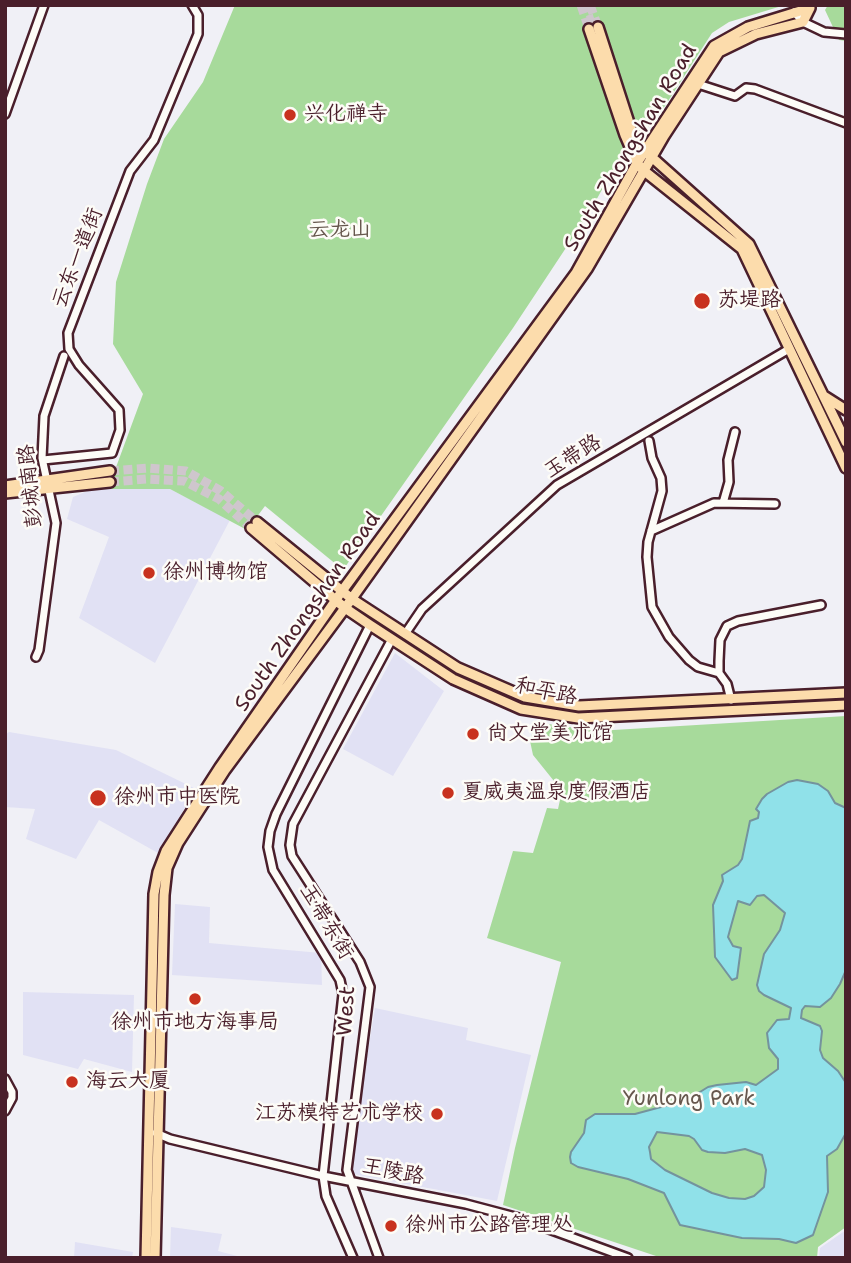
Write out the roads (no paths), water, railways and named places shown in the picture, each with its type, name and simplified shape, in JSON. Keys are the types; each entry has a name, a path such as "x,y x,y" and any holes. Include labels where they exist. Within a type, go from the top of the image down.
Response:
{"main road":[{"name":"South Zhongshan Road","path":"649,155 714,46 748,27 811,7"},
{"name":"South Zhongshan Road","path":"155,1258 152,1132 154,894 166,851 189,813 342,591 576,273 640,167 719,52 755,34 803,22 811,7"},
{"path":"784,327 742,249 640,167 625,135 593,28 631,130 649,155 749,244 784,327 790,344 846,468"},
{"name":"South Zhongshan Road","path":"146,1258 163,909 167,869 178,842 225,770 352,599 587,269 640,167"},
{"path":"790,344 835,421 844,428 846,442"},
{"path":"821,393 846,410"},
{"path":"823,420 835,421"},
{"path":"828,430 844,428"},
{"path":"5,493 110,471"},
{"path":"5,486 110,482"},
{"name":"和平路","path":"846,693 579,706 525,697 458,668 352,599 254,525 345,608 453,679 522,709 578,718 846,705"}],"street":[{"path":"5,114 44,5"},
{"name":"云东一道街","path":"43,460 112,453 120,430 119,410 79,365 69,349 68,333 130,171 154,139 198,34 198,15 192,5"},
{"path":"794,12 803,22 824,32 846,34"},
{"path":"698,84 735,96 746,88 755,89 846,123"},
{"name":"玉带路","path":"405,634 422,609 557,485 790,344"},
{"name":"彭城南路","path":"36,657 56,523 43,460 44,416 64,356"},
{"path":"723,503 729,482 728,460 735,432"},
{"path":"649,441 652,458 661,478 662,491 647,557 654,614 689,660 698,667 719,673"},
{"path":"651,531 694,514 704,506 723,503 775,504"},
{"path":"731,699 727,684 719,673 720,640 727,626 738,621 821,605"},
{"name":"玉带东街","path":"353,1258 326,1196 343,994 340,980 273,870 268,847 276,814 370,625"},
{"name":"West","path":"379,1258 347,1180 370,987 360,962 292,856 290,834 392,639"},
{"path":"5,1079 12,1092 5,1111"},
{"name":"王陵路","path":"152,1132 170,1139 327,1177 466,1204 506,1215 628,1258"}],"water":[{"path":"797,780 818,784 828,791 835,803 846,808 846,970 831,998 820,1007 805,1006 801,1018 820,1026 820,1050 823,1058 838,1071 846,1083 846,1133 837,1149 827,1156 828,1192 813,1235 796,1243 779,1239 742,1238 680,1225 664,1193 628,1179 578,1167 571,1163 570,1157 584,1133 586,1120 595,1114 635,1114 687,1100 708,1087 746,1082 756,1085 778,1069 778,1059 769,1048 767,1033 777,1020 789,1019 791,1008 764,995 757,985 764,954 780,930 785,913 764,895 757,896 750,905 738,901 728,937 733,946 741,948 737,978 732,980 715,957 713,905 723,881 722,875 738,865 742,859 750,821 758,818 759,812 756,809 762,799 788,782","holes":["657,1132 689,1136 702,1150 708,1152 725,1153 745,1149 762,1155 766,1170 764,1187 754,1196 745,1199 729,1198 712,1193 665,1170 651,1159 649,1147"]}],"tunnel":[{"path":"581,5 589,29"},
{"path":"586,5 594,29"},
{"path":"590,5 598,27"},
{"path":"110,471 148,468 186,471 221,491 257,522"},
{"path":"110,482 147,479 184,481 219,499 251,528"}],"place":[{"name":"兴化禅寺","path":"290,115"},
{"name":"苏堤路","path":"702,301"},
{"name":"徐州博物馆","path":"149,573"},
{"name":"尚文堂美术馆","path":"473,734"},
{"name":"夏威夷温泉度假酒店","path":"448,793"},
{"name":"徐州市中医院","path":"98,798"},
{"name":"徐州市地方海事局","path":"195,999"},
{"name":"海云大厦","path":"72,1082"},
{"name":"江苏模特艺术学校","path":"437,1114"},
{"name":"徐州市公路管理处","path":"391,1226"}],"park label":[{"name":"云龙山","path":"340,231"},
{"name":"Yunlong Park","path":"689,1100"}]}
